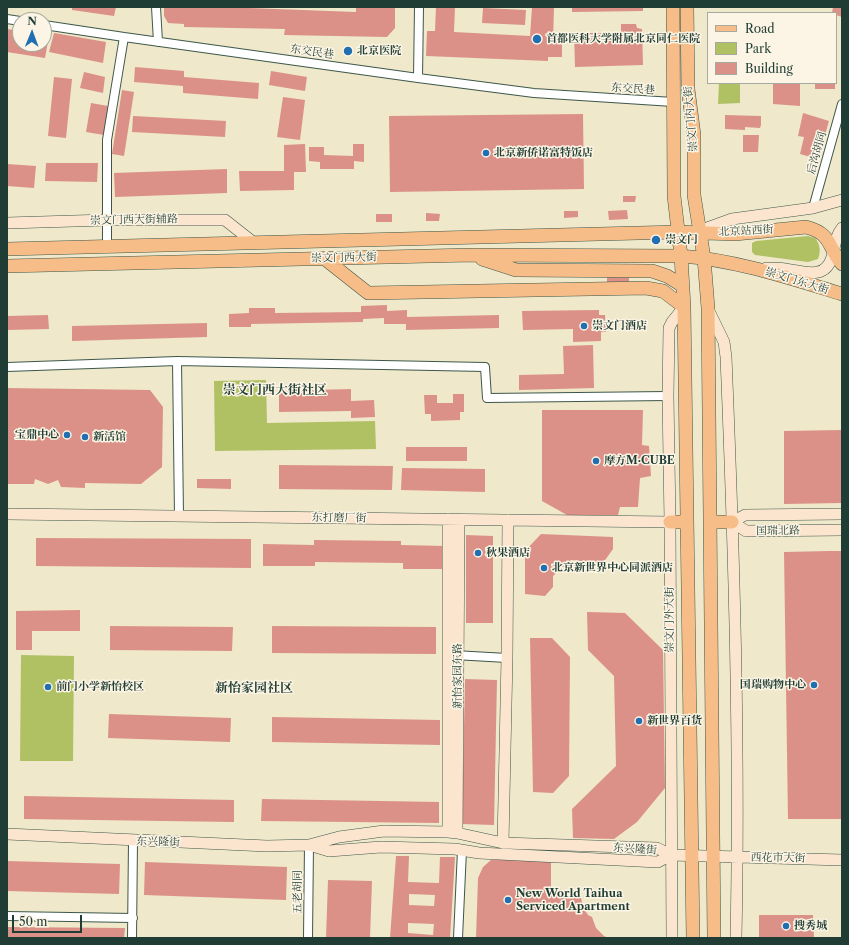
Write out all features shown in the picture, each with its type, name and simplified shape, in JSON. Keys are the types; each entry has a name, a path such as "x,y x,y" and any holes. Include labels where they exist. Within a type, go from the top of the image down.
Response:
{"main road":[{"name":"崇文门内大街","path":"673,7 674,196 678,232"},
{"name":"崇文门内大街","path":"687,7 688,89 694,135 694,195 699,231"},
{"name":"北京站西街","path":"699,231 735,234 806,227 821,232 830,243 833,250"},
{"name":"崇文门西大街","path":"7,249 699,231"},
{"path":"699,231 704,258 708,308 714,938"},
{"name":"崇文门外大街","path":"678,232 684,307 692,938"},
{"path":"833,250 835,256 842,264"},
{"name":"崇文门西大街","path":"7,266 471,255 681,256"},
{"path":"471,255 516,270 652,271 671,278 683,286"},
{"name":"崇文门东大街","path":"681,256 704,258 751,267 842,294"},
{"path":"325,259 368,292 646,288 663,291 684,307"},
{"path":"670,522 687,522"},
{"path":"710,522 732,522"}],"street":[{"path":"156,7 158,42"},
{"path":"418,78 419,7"},
{"name":"东交民巷","path":"52,26 534,93 673,102"},
{"path":"107,246 107,140 124,37"},
{"name":"后沟胡同","path":"813,208 842,104"},
{"name":"北京站西街","path":"699,231 732,219 813,208 842,200"},
{"name":"崇文门西大街辅路","path":"7,223 107,220 225,220 253,242"},
{"path":"833,250 836,238 842,228"},
{"name":"崇文门东大街","path":"751,267 818,273 825,269 832,257 833,250"},
{"name":"崇文门外大街","path":"672,938 668,396 670,328 672,322 684,307"},
{"path":"708,308 726,348 732,522 738,857 736,938"},
{"path":"7,367 177,361 485,367 487,398 668,396"},
{"path":"177,361 179,516"},
{"name":"东打磨厂街","path":"7,514 670,522"},
{"name":"国瑞北路","path":"842,514 745,515 732,522 746,532 842,530"},
{"name":"新怡家园东路","path":"452,833 454,519"},
{"path":"503,843 508,520"},
{"path":"453,655 507,658"},
{"name":"东兴隆街","path":"7,834 267,846 309,845 339,837 384,831 452,833 503,843 657,848 671,855"},
{"path":"132,938 133,841"},
{"name":"东兴隆街","path":"309,845 329,851 381,847 455,849 479,854 658,862 671,855"},
{"name":"五老胡同","path":"308,938 309,845"},
{"path":"458,938 462,850"},
{"name":"西花市大街","path":"671,855 842,860"},
{"path":"7,916 133,918"}],"green space":[{"path":"719,84 740,84 740,103 718,104"},
{"path":"808,236 815,238 818,243 820,250 818,259 808,262 755,255 752,252 752,243 756,241"},
{"path":"266,380 267,423 375,421 376,449 215,451 214,381"},
{"path":"21,655 74,656 73,761 20,761"}],"building":[{"path":"72,7 116,7 114,16 72,10"},
{"path":"164,7 222,7 356,12 356,7 395,7 395,28 387,37 284,35 285,29 184,27 184,24 168,23 164,16"},
{"path":"436,7 455,7 454,32 530,36 532,7 554,7 553,41 562,41 562,57 548,57 548,61 426,56 427,31 435,31"},
{"path":"572,7 643,7 643,11 572,12"},
{"path":"833,7 842,7 842,17 837,15 837,12 832,12"},
{"path":"483,8 526,10 525,25 482,23"},
{"path":"621,24 636,24 637,28 642,29 643,65 575,67 574,33 621,33"},
{"path":"7,29 12,30 12,52 46,52 45,58 7,52"},
{"path":"54,33 106,42 103,63 49,52 52,52"},
{"path":"135,67 184,71 184,77 259,83 258,99 183,93 183,86 134,82"},
{"path":"271,71 307,77 305,91 269,85"},
{"path":"84,72 105,77 103,93 80,88"},
{"path":"54,77 72,79 66,138 48,136"},
{"path":"773,84 800,84 800,106 773,104"},
{"path":"815,84 835,84 835,89 815,89"},
{"path":"122,90 134,92 124,156 112,154"},
{"path":"283,97 305,100 300,140 277,137"},
{"path":"91,103 108,106 104,135 86,132"},
{"path":"803,113 829,121 818,159 800,154 804,137 798,136"},
{"name":"北京新侨诺富特饭店","path":"583,114 584,189 390,192 389,116"},
{"path":"725,115 761,116 761,125 760,128 745,127 745,130 725,129"},
{"path":"133,116 226,121 225,137 132,132"},
{"path":"743,135 759,135 758,152 743,152"},
{"path":"305,144 306,172 294,172 294,190 240,191 239,171 284,171 284,145"},
{"path":"353,144 364,144 364,162 354,161 354,169 320,169 320,162 309,161 309,147 324,147 324,155 353,156"},
{"path":"46,163 98,163 97,182 45,181"},
{"path":"7,164 36,166 34,188 7,186"},
{"path":"227,169 227,193 115,197 114,173"},
{"path":"623,196 636,196 635,202 623,202"},
{"path":"627,210 628,219 609,220 608,211"},
{"path":"564,211 578,211 578,217 564,218"},
{"path":"426,213 440,214 439,221 426,221"},
{"path":"376,214 392,214 392,222 376,222"},
{"path":"607,274 629,274 629,285 607,284"},
{"path":"387,305 387,311 407,310 407,317 499,315 499,328 406,330 406,324 384,324 384,318 363,319 363,322 251,324 251,327 229,327 229,314 249,313 249,308 275,308 275,313 361,312 361,306"},
{"path":"599,310 599,315 605,315 606,332 601,332 601,341 573,342 573,329 523,330 522,311"},
{"path":"48,315 49,329 7,330 7,316"},
{"path":"207,323 207,337 72,341 72,326"},
{"path":"593,345 594,388 519,390 519,375 564,374 563,346"},
{"name":"新活馆","path":"7,388 150,390 163,407 162,467 141,484 85,483 85,488 61,487 58,480 48,484 35,479 34,484 7,484"},
{"path":"351,389 351,401 374,400 375,417 351,418 351,411 279,412 279,391"},
{"path":"453,394 464,394 464,412 460,412 460,420 431,421 431,414 425,414 424,395 437,395 437,403 453,403"},
{"name":"摩方M·CUBE","path":"542,410 643,410 642,445 649,446 651,476 640,478 638,507 620,507 618,515 567,515 542,501"},
{"path":"842,430 842,503 784,504 784,431"},
{"path":"406,447 467,447 467,461 406,461"},
{"path":"279,465 393,466 392,490 279,489"},
{"path":"402,468 485,469 485,492 401,490"},
{"path":"197,479 231,479 231,489 197,488"},
{"name":"北京新世界中心同派酒店","path":"541,534 613,537 613,549 603,563 571,560 553,576 553,587 545,596 525,594 525,551"},
{"path":"466,535 493,536 493,623 466,623"},
{"path":"36,538 251,539 251,568 36,566"},
{"path":"314,540 401,541 401,545 446,546 445,569 403,569 403,563 315,562 315,566 263,566 263,544 314,545"},
{"name":"国瑞购物中心","path":"842,551 842,819 788,819 784,552"},
{"path":"80,610 80,631 32,631 32,650 16,650 16,611"},
{"name":"新世界百货","path":"587,612 625,613 663,650 665,788 637,822 614,839 573,838 572,809 616,766 614,676 588,650"},
{"path":"110,626 233,627 232,651 110,650"},
{"path":"272,626 436,627 436,654 272,653"},
{"path":"530,638 552,638 570,657 569,776 553,793 533,792"},
{"path":"465,679 497,680 494,825 462,824"},
{"path":"109,714 231,718 230,742 108,738"},
{"path":"272,717 440,720 440,745 272,742"},
{"path":"24,796 234,800 234,822 24,819"},
{"path":"262,799 439,802 439,823 261,821"},
{"path":"396,856 409,856 408,882 439,883 440,857 455,857 450,938 390,938","holes":["409,894 435,895 434,906 409,905","408,923 434,924 433,935 408,933"]},
{"name":"New World Taihua Serviced Apartment","path":"491,860 551,860 551,890 561,889 560,898 581,898 583,907 588,915 592,917 596,928 608,938 476,938 478,878 483,867"},
{"path":"7,861 120,864 119,894 7,891"},
{"path":"145,862 287,867 286,900 144,895"},
{"path":"328,880 372,881 370,938 326,938"},
{"name":"搜秀城","path":"759,915 813,915 814,938 759,938"},
{"path":"7,927 125,928 124,938 7,938"}],"place":[{"name":"首都医科大学附属北京同仁医院","path":"537,39"},
{"name":"北京医院","path":"348,51"},
{"name":"北京新侨诺富特饭店","path":"486,153"},
{"name":"崇文门","path":"656,240"},
{"name":"崇文门酒店","path":"584,326"},
{"name":"宝鼎中心","path":"67,435"},
{"name":"新活馆","path":"85,437"},
{"name":"摩方M·CUBE","path":"596,461"},
{"name":"秋果酒店","path":"478,553"},
{"name":"北京新世界中心同派酒店","path":"544,568"},
{"name":"国瑞购物中心","path":"814,685"},
{"name":"前门小学新怡校区","path":"48,687"},
{"name":"新世界百货","path":"639,721"},
{"name":"New World Taihua Serviced Apartment","path":"508,900"},
{"name":"搜秀城","path":"786,926"}],"district":[{"name":"崇文门西大街社区","path":"275,390"},
{"name":"新怡家园社区","path":"254,688"}]}
